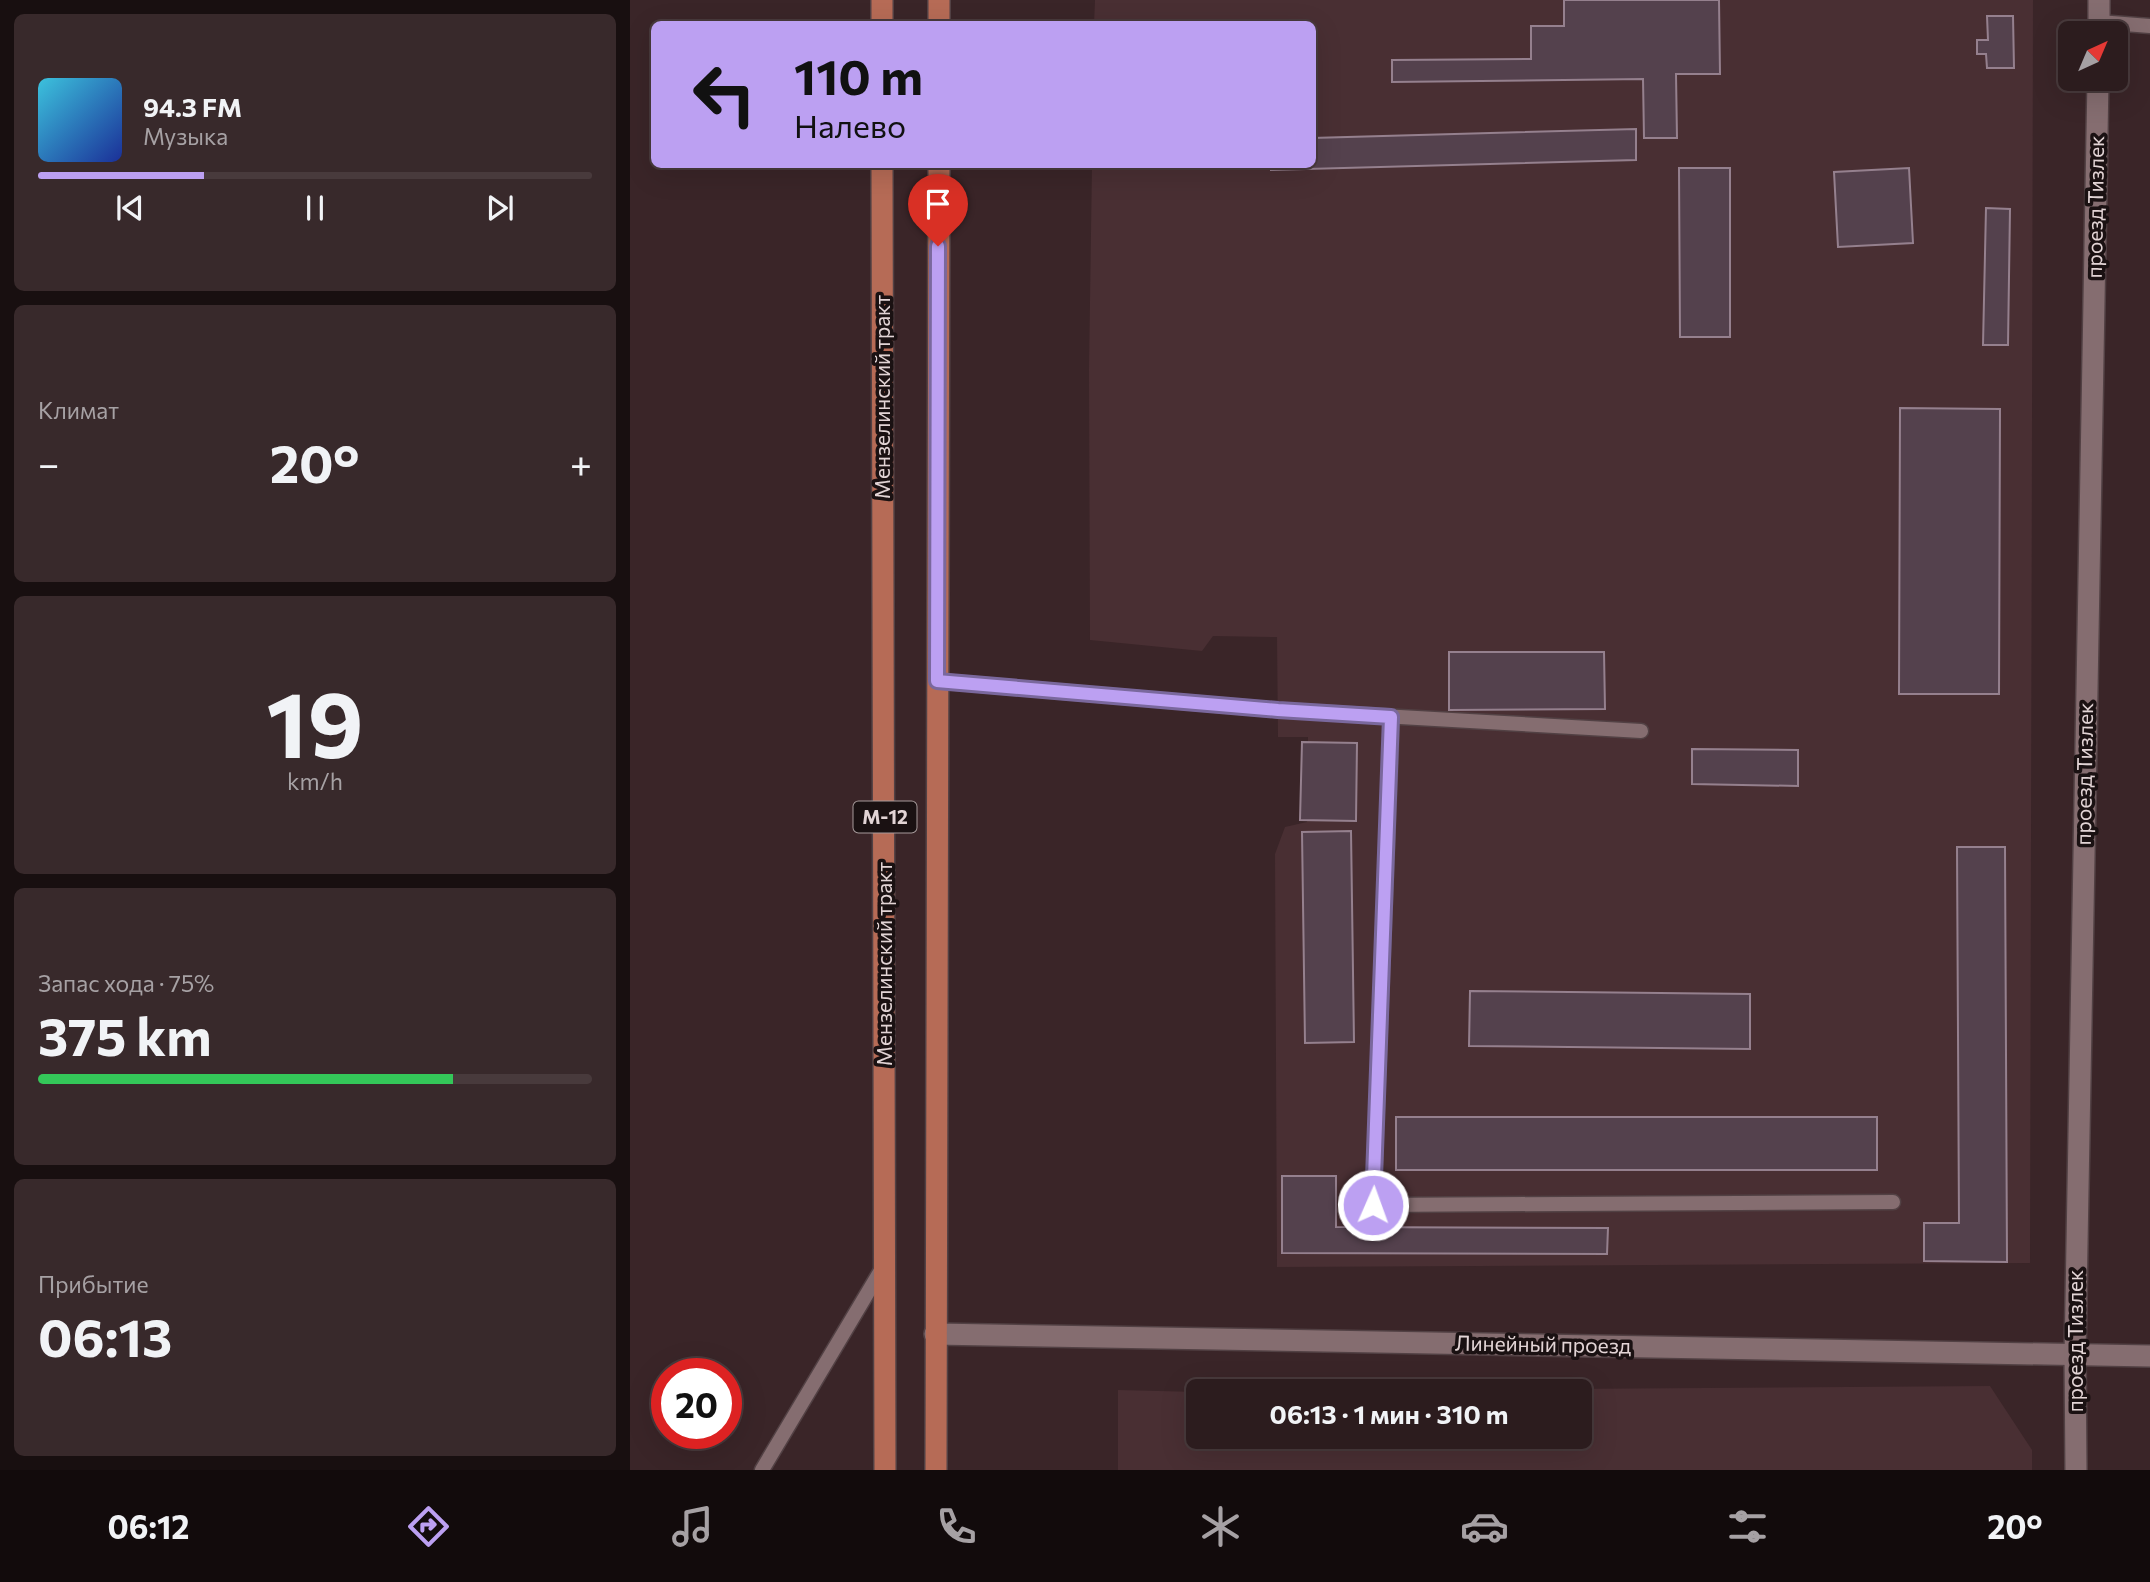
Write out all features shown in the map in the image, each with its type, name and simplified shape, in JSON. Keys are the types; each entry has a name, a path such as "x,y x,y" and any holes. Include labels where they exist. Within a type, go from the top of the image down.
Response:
{"main road":[{"path":"882,0 882,21"},
{"path":"939,0 939,21"},
{"name":"Мензелинский тракт","path":"882,168 885,1470"},
{"name":"М-12","path":"936,1470 939,168"}],"street":[{"path":"2099,0 2099,21"},
{"name":"проезд Тизлек","path":"2076,1470 2075,1356 2098,91"},
{"name":"Линейный проезд","path":"935,1334 2150,1356"}],"lane":[{"path":"2128,27 2150,26"},
{"path":"937,681 1278,710 1641,731"},
{"path":"1391,717 1373,1205 1893,1202"},
{"path":"762,1470 886,1262"}],"shaded area":[{"path":"1095,0 2033,0 2030,1263 1277,1267 1275,854 1285,827 1307,822 1308,737 1278,737 1277,637 1213,636 1202,651 1090,640 1089,370 1092,168 1316,168 1316,21 1094,21"},
{"path":"1990,1386 2032,1450 2032,1470 1118,1470 1118,1390 1186,1392 1186,1449 1592,1449 1592,1389"}],"building":[{"path":"1564,0 1719,0 1720,74 1676,74 1677,138 1644,138 1643,79 1392,82 1392,60 1531,59 1531,26 1564,26"},
{"path":"1987,16 2013,16 2014,68 1987,68 1986,54 1977,54 1977,40 1988,40"},
{"path":"1636,129 1636,160 1271,170 1316,168 1316,138"},
{"path":"1679,168 1730,168 1730,337 1680,337"},
{"path":"1909,168 1913,243 1838,247 1834,172"},
{"path":"1986,208 2010,209 2008,345 1983,345"},
{"path":"1900,408 2000,409 1999,694 1899,694"},
{"path":"1449,652 1604,652 1605,709 1449,710"},
{"path":"1302,742 1357,743 1356,821 1300,820"},
{"path":"1692,749 1798,750 1798,786 1692,784"},
{"path":"1351,831 1354,1042 1305,1043 1302,832"},
{"path":"1957,847 2005,847 2007,1262 1924,1261 1924,1223 1959,1223"},
{"path":"1470,991 1750,994 1750,1049 1469,1046"},
{"path":"1396,1117 1877,1117 1877,1170 1396,1170"},
{"path":"1282,1176 1336,1176 1336,1227 1608,1228 1607,1254 1282,1253"}],"route":[{"path":"938,246 937,681 1391,717 1373,1205"}]}
